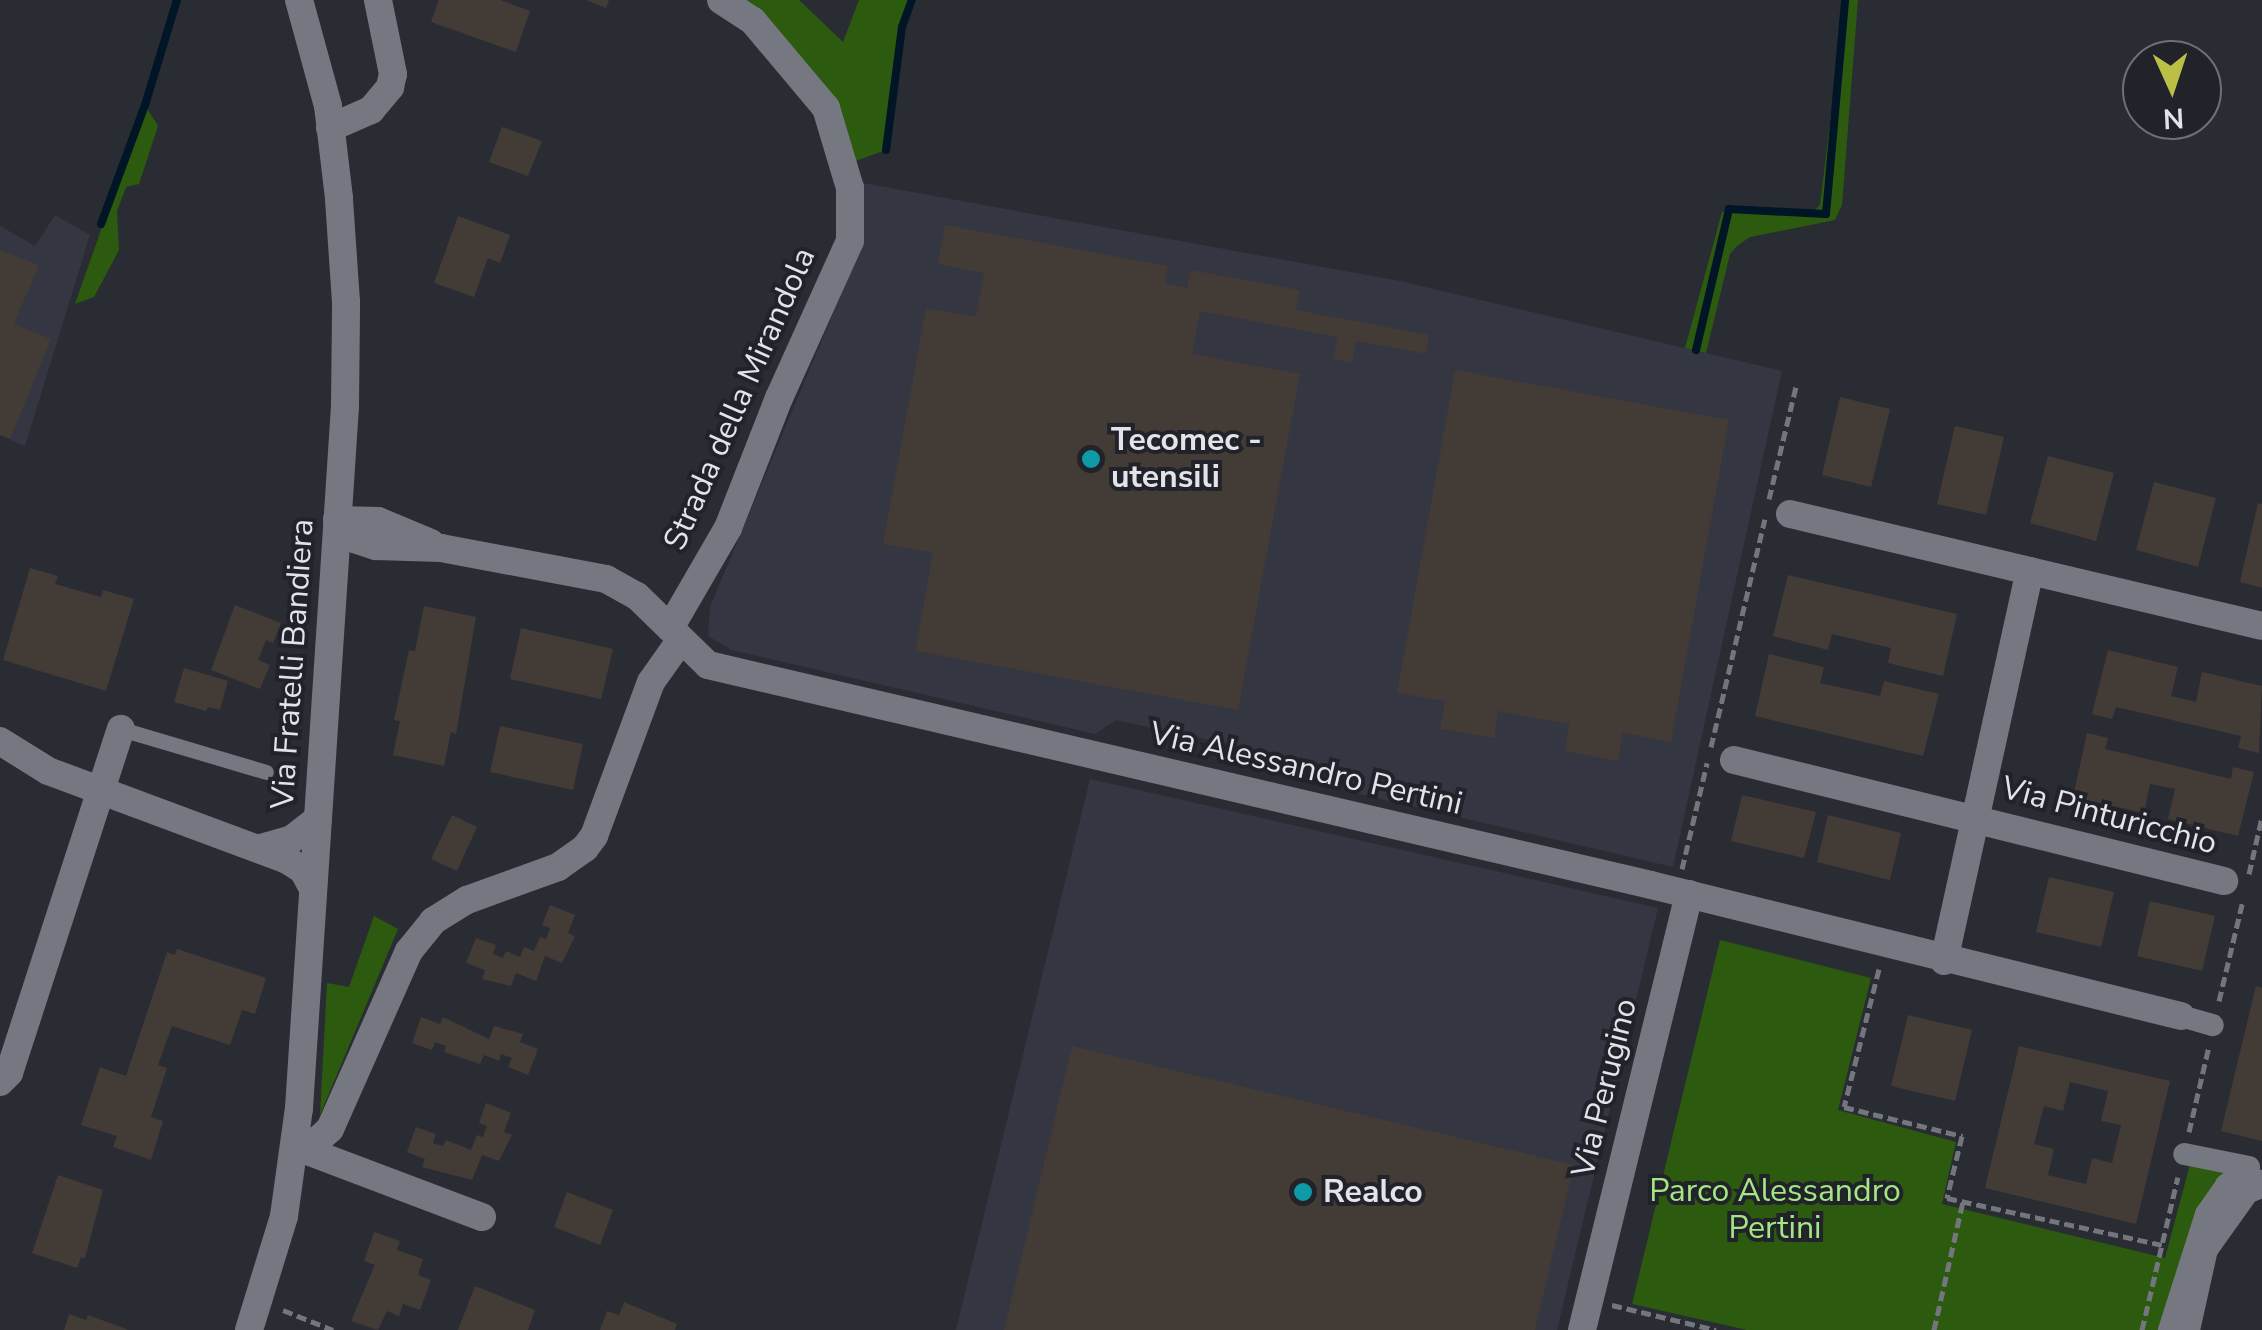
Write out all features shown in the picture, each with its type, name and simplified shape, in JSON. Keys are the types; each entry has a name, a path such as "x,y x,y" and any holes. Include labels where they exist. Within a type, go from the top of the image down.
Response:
{"street":[{"name":"Via Fratelli Bandiera","path":"251,1329 280,1230 294,1146 337,520 346,302 330,128 298,0"},
{"path":"330,128 371,110 382,102 390,87 393,74 378,0"},
{"name":"Strada della Mirandola","path":"294,1146 318,1140 330,1129 409,951 434,921 466,900 558,867 594,836 651,682 728,528 780,398 850,241 850,188 826,108 753,21 720,0"},
{"path":"1790,514 2262,626"},
{"name":"Via Alessandro Pertini","path":"337,520 378,520 441,548 606,579 638,596 708,665 1683,893 1944,961 2181,1016"},
{"name":"Via Pinturicchio","path":"1944,961 2030,571"},
{"path":"0,1082 9,1072 122,729"},
{"path":"0,741 48,771 261,848 303,870 313,889"},
{"name":"Via Pinturicchio","path":"1734,760 2224,881"},
{"path":"261,848 292,839 318,819"},
{"name":"Via Perugino","path":"1582,1330 1683,893"},
{"path":"2181,1016 2214,1025"},
{"path":"294,1146 482,1217"},
{"path":"2169,1330 2206,1214 2226,1185 2250,1167 2184,1154"},
{"path":"2186,1330 2204,1249 2246,1190 2262,1184"}],"lane":[{"path":"122,729 266,772"}],"path":[{"path":"1683,893 1797,382"},
{"path":"2142,1330 2262,817"},
{"path":"1884,945 1844,1106 1962,1136 1947,1198 2162,1245"},
{"path":"1934,1330 1963,1201"},
{"path":"1590,1299 1716,1330"}],"shaded area":[{"path":"863,183 1400,281 1782,371 1673,867 1347,791 1349,770 1116,720 1095,734 732,650 708,636 710,607 864,240"},
{"path":"55,215 90,235 25,446 0,435 0,226 35,246"},
{"name":"Realco","path":"1090,779 1658,908 1557,1330 956,1330"}],"green space":[{"path":"721,0 799,0 843,42 859,0 912,0 902,27 886,150 844,165 826,108"},
{"path":"1845,0 1858,0 1842,205 1835,220 1750,237 1737,246 1730,254 1706,353 1685,348 1722,212 1812,213 1820,205"},
{"path":"145,105 158,126 139,184 126,187 117,211 119,250 94,297 75,304"},
{"path":"374,916 398,929 320,1115 327,983 349,987"},
{"name":"Parco Alessandro Pertini","path":"1720,940 1871,978 1838,1110 1956,1142 1942,1204 2165,1258 2192,1157 2247,1168 2167,1330 1747,1330 1632,1304"}],"building":[{"path":"439,0 501,0 530,11 516,52 431,22"},
{"path":"586,0 609,0 606,8"},
{"path":"502,127 542,141 528,176 489,162"},
{"path":"458,216 510,235 500,263 488,258 474,297 434,283"},
{"name":"Tecomec - utensili","path":"945,225 1168,266 1165,283 1187,288 1191,270 1300,290 1296,310 1429,335 1426,354 1356,341 1352,363 1333,359 1337,337 1200,311 1192,354 1300,374 1238,710 915,651 933,553 883,544 926,308 976,317 984,273 938,264"},
{"path":"0,250 39,265 14,324 51,339 10,439 0,435"},
{"path":"1455,370 1729,420 1671,742 1623,733 1618,761 1565,751 1569,724 1498,711 1494,738 1440,729 1445,701 1397,693"},
{"path":"1840,397 1890,409 1871,487 1822,475"},
{"path":"1955,426 2004,437 1986,515 1937,504"},
{"path":"2048,456 2114,473 2096,541 2030,523"},
{"path":"2154,482 2216,498 2198,567 2136,550"},
{"path":"2258,503 2262,504 2262,588 2240,582"},
{"path":"30,568 58,576 55,584 101,597 103,590 134,599 106,691 3,660"},
{"path":"1788,575 1957,614 1943,676 1888,663 1891,648 1832,634 1828,650 1773,636"},
{"path":"235,605 281,623 273,643 266,640 258,660 270,665 260,689 211,670"},
{"path":"424,606 476,617 456,734 451,732 444,766 393,755 400,721 394,720 409,650 415,651"},
{"path":"521,628 613,649 601,699 510,679"},
{"path":"2108,650 2178,667 2171,696 2196,702 2202,672 2262,686 2259,753 2238,748 2241,736 2116,707 2112,719 2092,714"},
{"path":"1769,654 1824,667 1820,683 1880,696 1884,681 1939,694 1923,756 1755,716"},
{"path":"184,668 228,681 220,710 208,707 206,711 174,702"},
{"path":"500,726 583,744 573,790 490,772"},
{"path":"2087,733 2108,738 2105,749 2231,779 2233,767 2254,772 2238,836 2168,819 2175,789 2150,784 2144,813 2073,797"},
{"path":"1742,795 1816,812 1804,858 1731,841"},
{"path":"452,815 477,827 457,871 431,859"},
{"path":"1828,815 1901,833 1890,880 1817,862"},
{"path":"2049,877 2114,892 2101,947 2036,932"},
{"path":"2150,901 2215,916 2202,971 2137,956"},
{"path":"550,905 575,915 568,933 575,936 562,963 545,956 536,981 516,973 511,986 482,979 485,970 466,963 476,938 496,945 493,954 503,958 506,951 520,957 524,947 534,951 540,937 546,939 550,928 542,925"},
{"path":"177,949 266,978 255,1014 242,1010 230,1045 172,1026 158,1065 167,1068 151,1117 163,1121 151,1160 113,1147 117,1136 81,1125 100,1067 126,1076 167,952 175,955"},
{"path":"2256,986 2262,988 2262,1141 2221,1131"},
{"path":"1908,1015 1972,1030 1955,1101 1891,1086"},
{"path":"421,1017 440,1024 443,1017 489,1039 494,1026 523,1034 520,1042 538,1049 528,1075 508,1067 512,1058 501,1054 499,1061 484,1055 480,1064 444,1052 446,1046 435,1042 432,1050 412,1043"},
{"name":"Realco","path":"1072,1046 1574,1165 1535,1330 1004,1330"},
{"path":"2019,1046 2170,1081 2136,1224 1985,1188","holes":["2070,1082 2108,1091 2101,1121 2121,1125 2112,1163 2092,1158 2086,1184 2048,1175 2054,1149 2034,1144 2044,1106 2063,1111"]},
{"path":"486,1103 511,1113 504,1132 512,1135 499,1161 482,1155 472,1180 422,1167 425,1159 407,1152 416,1127 436,1134 433,1143 443,1146 446,1140 471,1150 477,1135 483,1137 487,1126 479,1123"},
{"path":"58,1175 103,1190 85,1258 81,1257 77,1268 32,1253"},
{"path":"567,1192 613,1210 600,1245 554,1227"},
{"path":"374,1232 400,1241 397,1250 423,1259 418,1275 431,1280 420,1310 403,1304 399,1316 387,1311 378,1330 351,1321 375,1265 364,1261"},
{"path":"475,1286 535,1310 528,1330 458,1330"},
{"path":"624,1302 677,1324 675,1330 600,1330 607,1311 619,1315"},
{"path":"69,1314 86,1320 88,1315 129,1330 64,1330"}],"waterway":[{"path":"101,224 145,105 177,0"},
{"path":"886,150 902,27 912,0"},
{"path":"1696,350 1729,209 1826,214 1845,0"}],"place":[{"name":"Tecomec - utensili","path":"1091,459"},
{"name":"Realco","path":"1303,1192"}]}
